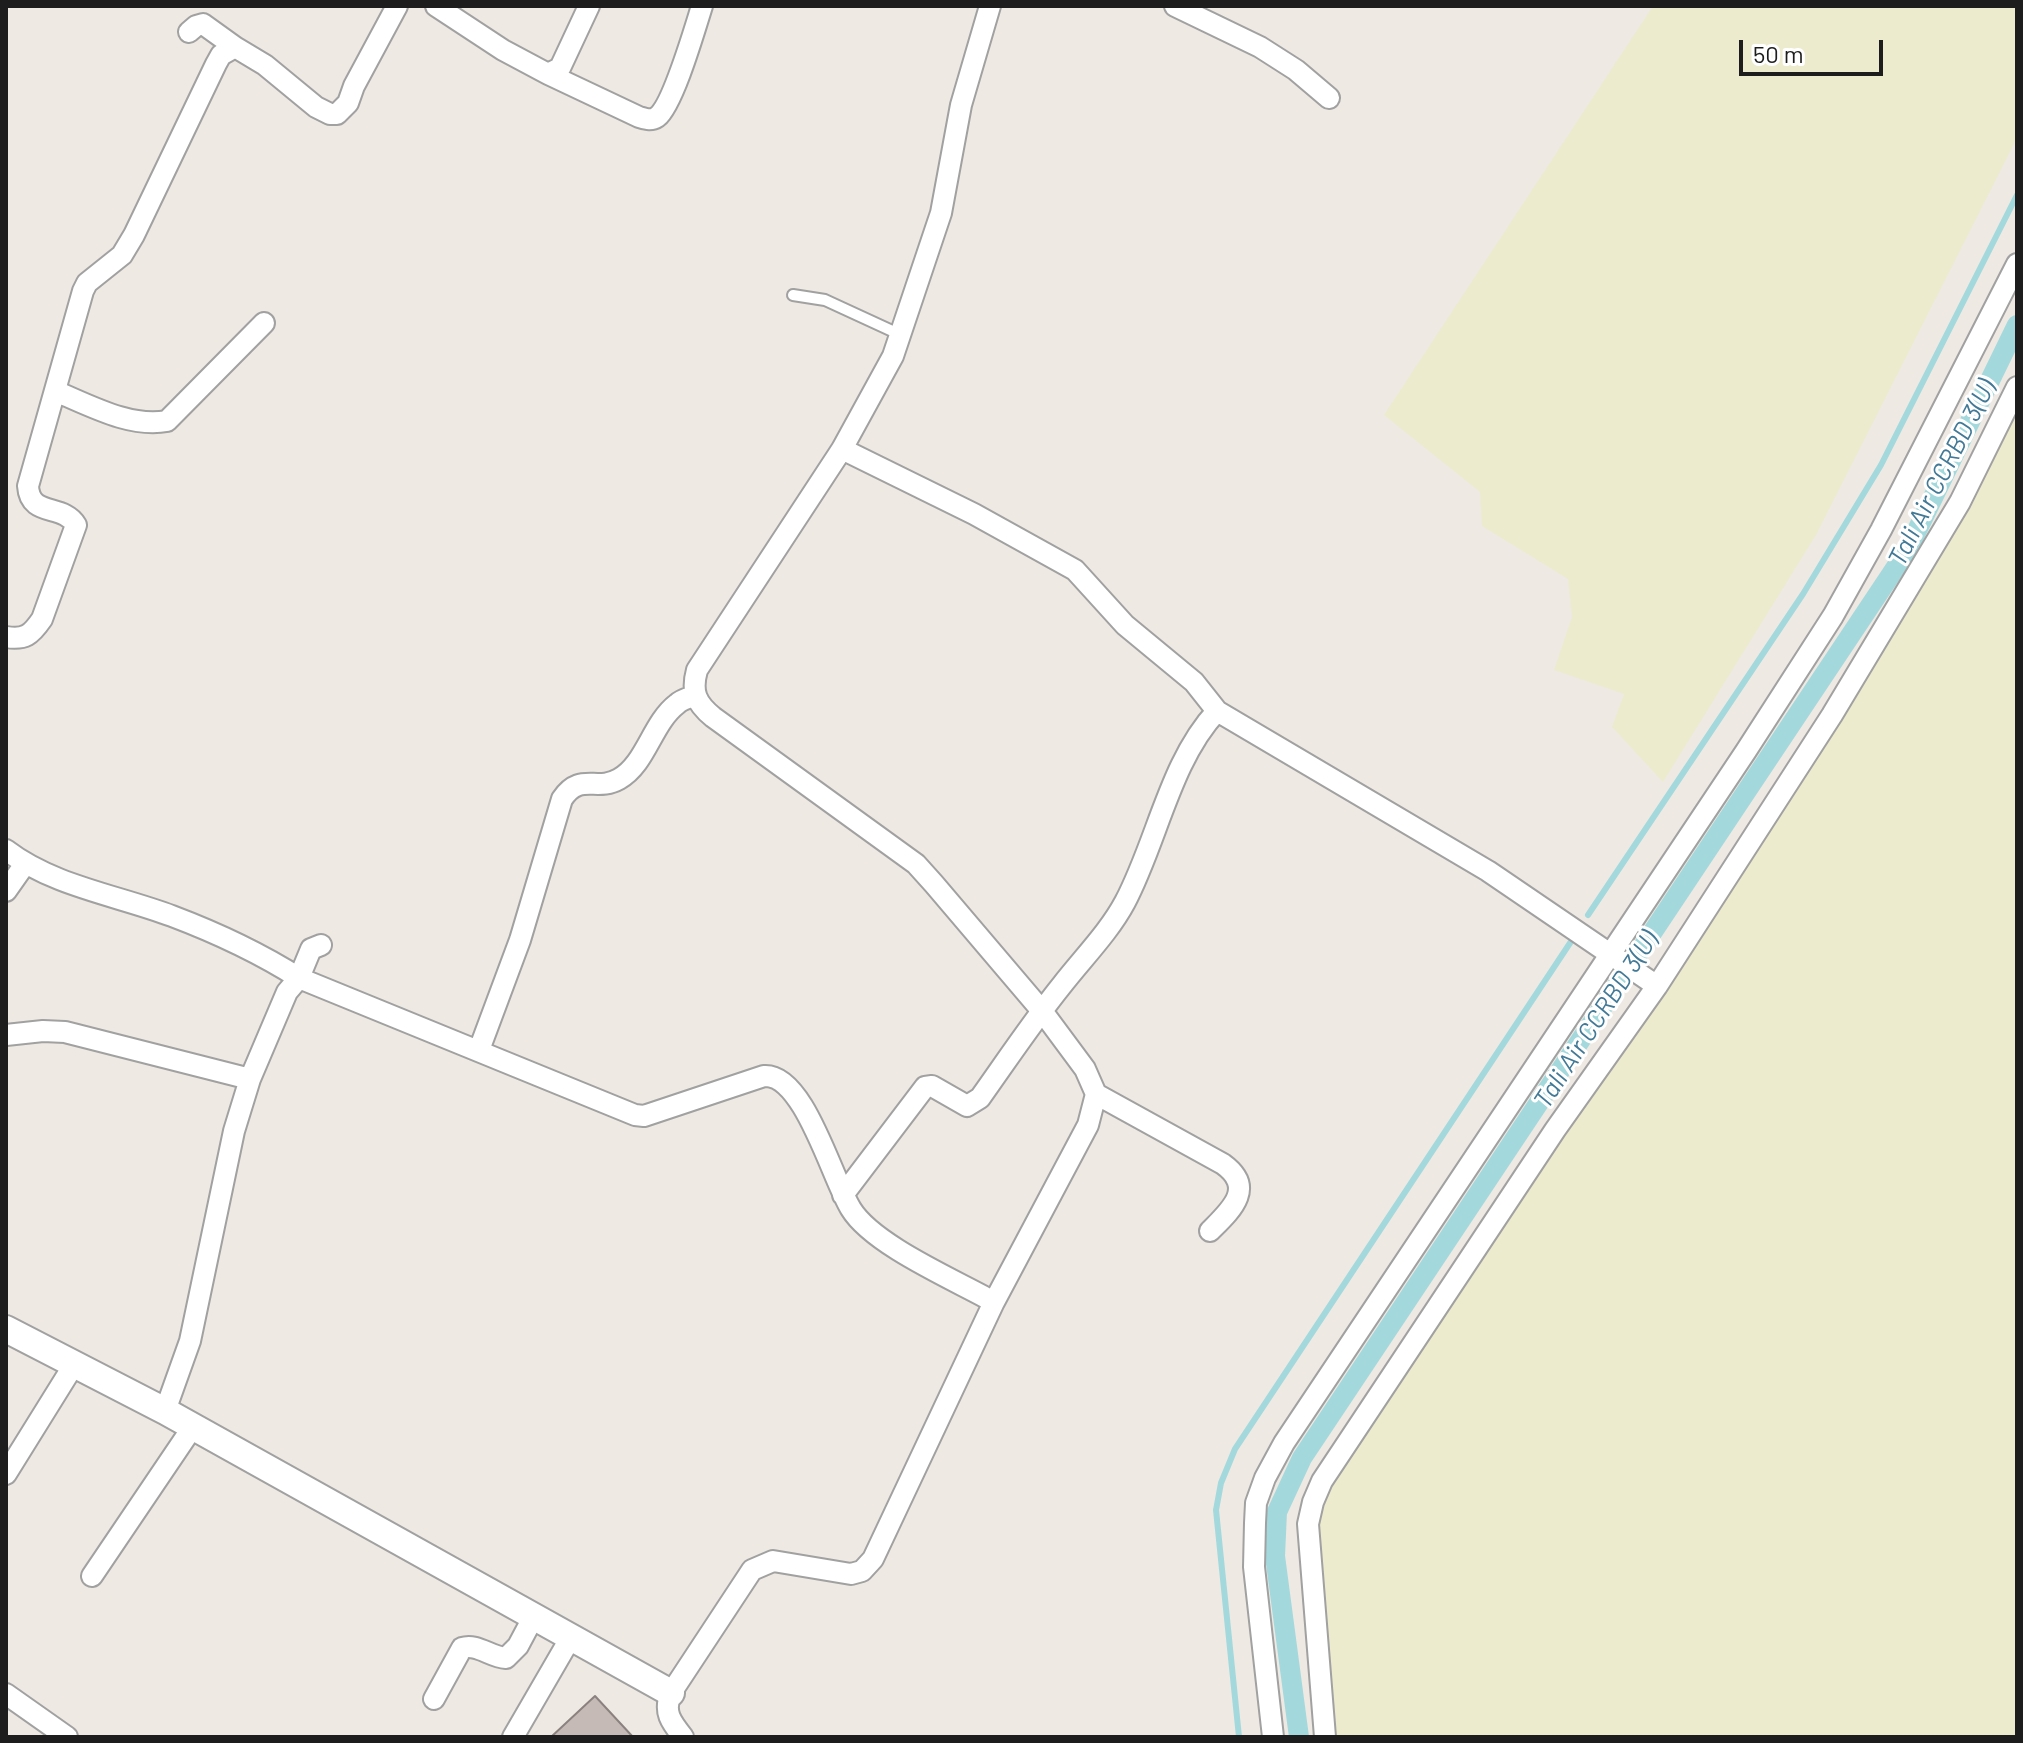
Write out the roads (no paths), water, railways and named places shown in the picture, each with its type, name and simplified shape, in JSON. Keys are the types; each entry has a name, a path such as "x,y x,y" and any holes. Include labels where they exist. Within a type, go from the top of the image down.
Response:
{"street":[{"path":"189,32 203,24 265,65 316,107 337,114 348,103 397,6"},
{"path":"436,6 503,50 548,74 650,120 658,116 671,94 702,6"},
{"path":"548,74 560,68 589,6"},
{"path":"990,6 961,105 941,213 885,375 842,449 697,670 693,682 694,696 700,707 713,717 916,864 1042,1011 1085,1069 1096,1094 1223,1164 1236,1176 1237,1200 1210,1231"},
{"path":"1175,6 1260,47 1296,70 1329,98"},
{"path":"6,637 19,639 34,631 42,619 76,525 65,514 36,505 29,496 28,486 83,291 87,283 122,255 216,64 221,55 235,47"},
{"path":"1273,1737 1254,1567 1256,1503 1265,1478 1284,1443 1616,958 1833,616 1881,530 2017,264"},
{"path":"55,391 104,412 151,424 167,421 264,323"},
{"path":"1325,1737 1308,1524 1318,1491 1338,1454 1832,715 1960,502 2017,387"},
{"path":"842,449 974,514 1075,570 1125,625 1194,682 1217,711 1488,871 1651,982"},
{"path":"479,1050 520,940 562,799 570,788 581,783 604,784 620,779 633,766 678,702 694,696"},
{"path":"843,1195 920,1091 932,1086 967,1106 973,1104 1125,901 1188,753 1205,724 1217,711"},
{"path":"6,850 25,864 115,899 170,915 256,951 299,978 635,1115 644,1116 764,1076 775,1077 787,1083 808,1116 843,1195 860,1223 878,1238 994,1302"},
{"path":"6,891 25,864"},
{"path":"165,1411 190,1341 234,1131 250,1079 287,992 299,978 311,949 321,945"},
{"path":"6,1035 65,1032 250,1079"},
{"path":"683,1737 669,1718 667,1702 752,1570 773,1561 851,1574 862,1571 873,1559 994,1302 1088,1125 1096,1094"},
{"path":"6,1329 165,1411 671,1693"},
{"path":"6,1474 75,1363"},
{"path":"92,1576 192,1428"},
{"path":"434,1699 462,1648 473,1647 506,1658 518,1646 534,1616"},
{"path":"513,1737 571,1637"},
{"path":"6,1694 67,1737"}],"lane":[{"path":"793,295 825,300 901,335"}],"waterway":[{"path":"1588,915 1803,594 1881,465 2017,195"},
{"name":"Tali Air CCRBD 3(U)","path":"1299,1737 1275,1556 1277,1512 1302,1458 1908,549 2017,325"},
{"path":"1239,1737 1216,1510 1221,1483 1235,1449 1572,940"}]}
